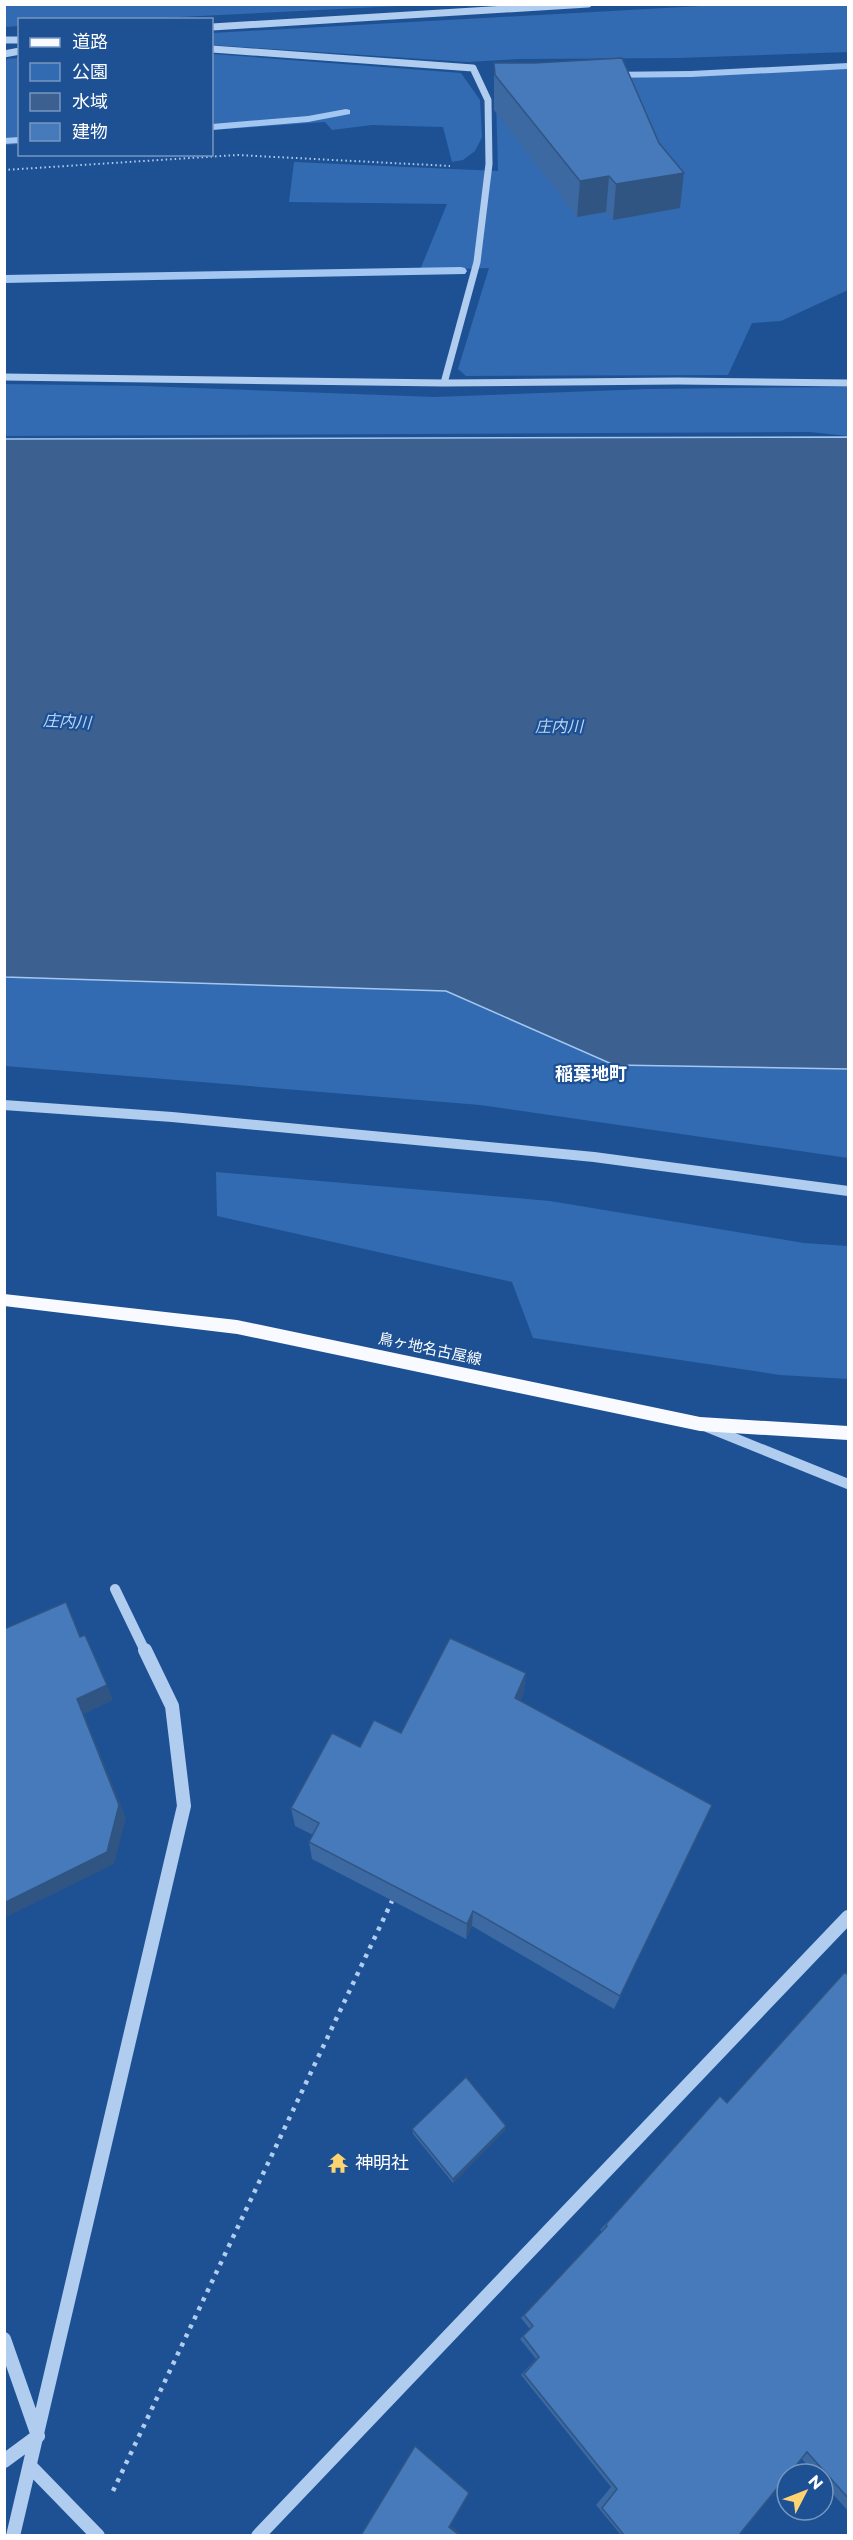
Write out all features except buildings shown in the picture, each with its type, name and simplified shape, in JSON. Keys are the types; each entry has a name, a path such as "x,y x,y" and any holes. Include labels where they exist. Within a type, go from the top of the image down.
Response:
{"main road":[{"name":"鳥ヶ地名古屋線","path":"4,1300 237,1327 700,1424 849,1433"}],"street":[{"path":"213,27 588,4"},
{"path":"213,49 473,68 488,100 489,164 477,262 444,383"},
{"path":"4,377 444,383 678,381 849,383"},
{"path":"4,1105 172,1117 594,1157 849,1191"},
{"path":"700,1424 849,1484"},
{"path":"13,2535 31,2467 184,1806 172,1706 115,1589"},
{"path":"258,2535 849,1917"},
{"path":"4,2339 38,2436"},
{"path":"4,2461 38,2436"},
{"path":"31,2467 96,2534"}],"path":[{"path":"4,170 237,155 457,166 489,164"},
{"path":"96,2534 392,1901"}],"green space":[{"path":"5,4 418,4 160,18 18,18 18,26 5,27"},
{"path":"719,5 848,5 848,52 468,62 213,45 213,33"},
{"path":"213,54 461,73 480,100 482,137 475,151 463,160 452,162 443,127 372,125 332,130 325,122 213,130"},
{"path":"18,58 18,144 5,145 5,59"},
{"path":"848,69 848,290 781,321 752,323 728,375 466,376 458,369 489,268 420,270 447,204 289,202 294,162 498,171 496,97 549,81"},
{"path":"5,384 143,386 434,397 647,389 848,387 848,436 810,432 5,436"},
{"path":"5,977 446,991 614,1065 848,1069 848,1158 480,1105 5,1066"},
{"path":"216,1172 550,1201 804,1243 848,1246 848,1379 780,1375 533,1338 512,1282 217,1216"}],"water":[{"name":"庄内川","path":"848,437 848,1069 614,1065 446,991 5,977 5,439"}],"waterway":[{"path":"602,75 691,74 848,66"},
{"path":"213,127 308,119 346,112"},
{"path":"4,141 18,140"},
{"path":"4,279 461,271"}],"place":[{"name":"神明社","path":"338,2163"}],"district":[{"name":"稲葉地町","path":"591,1074"}]}
